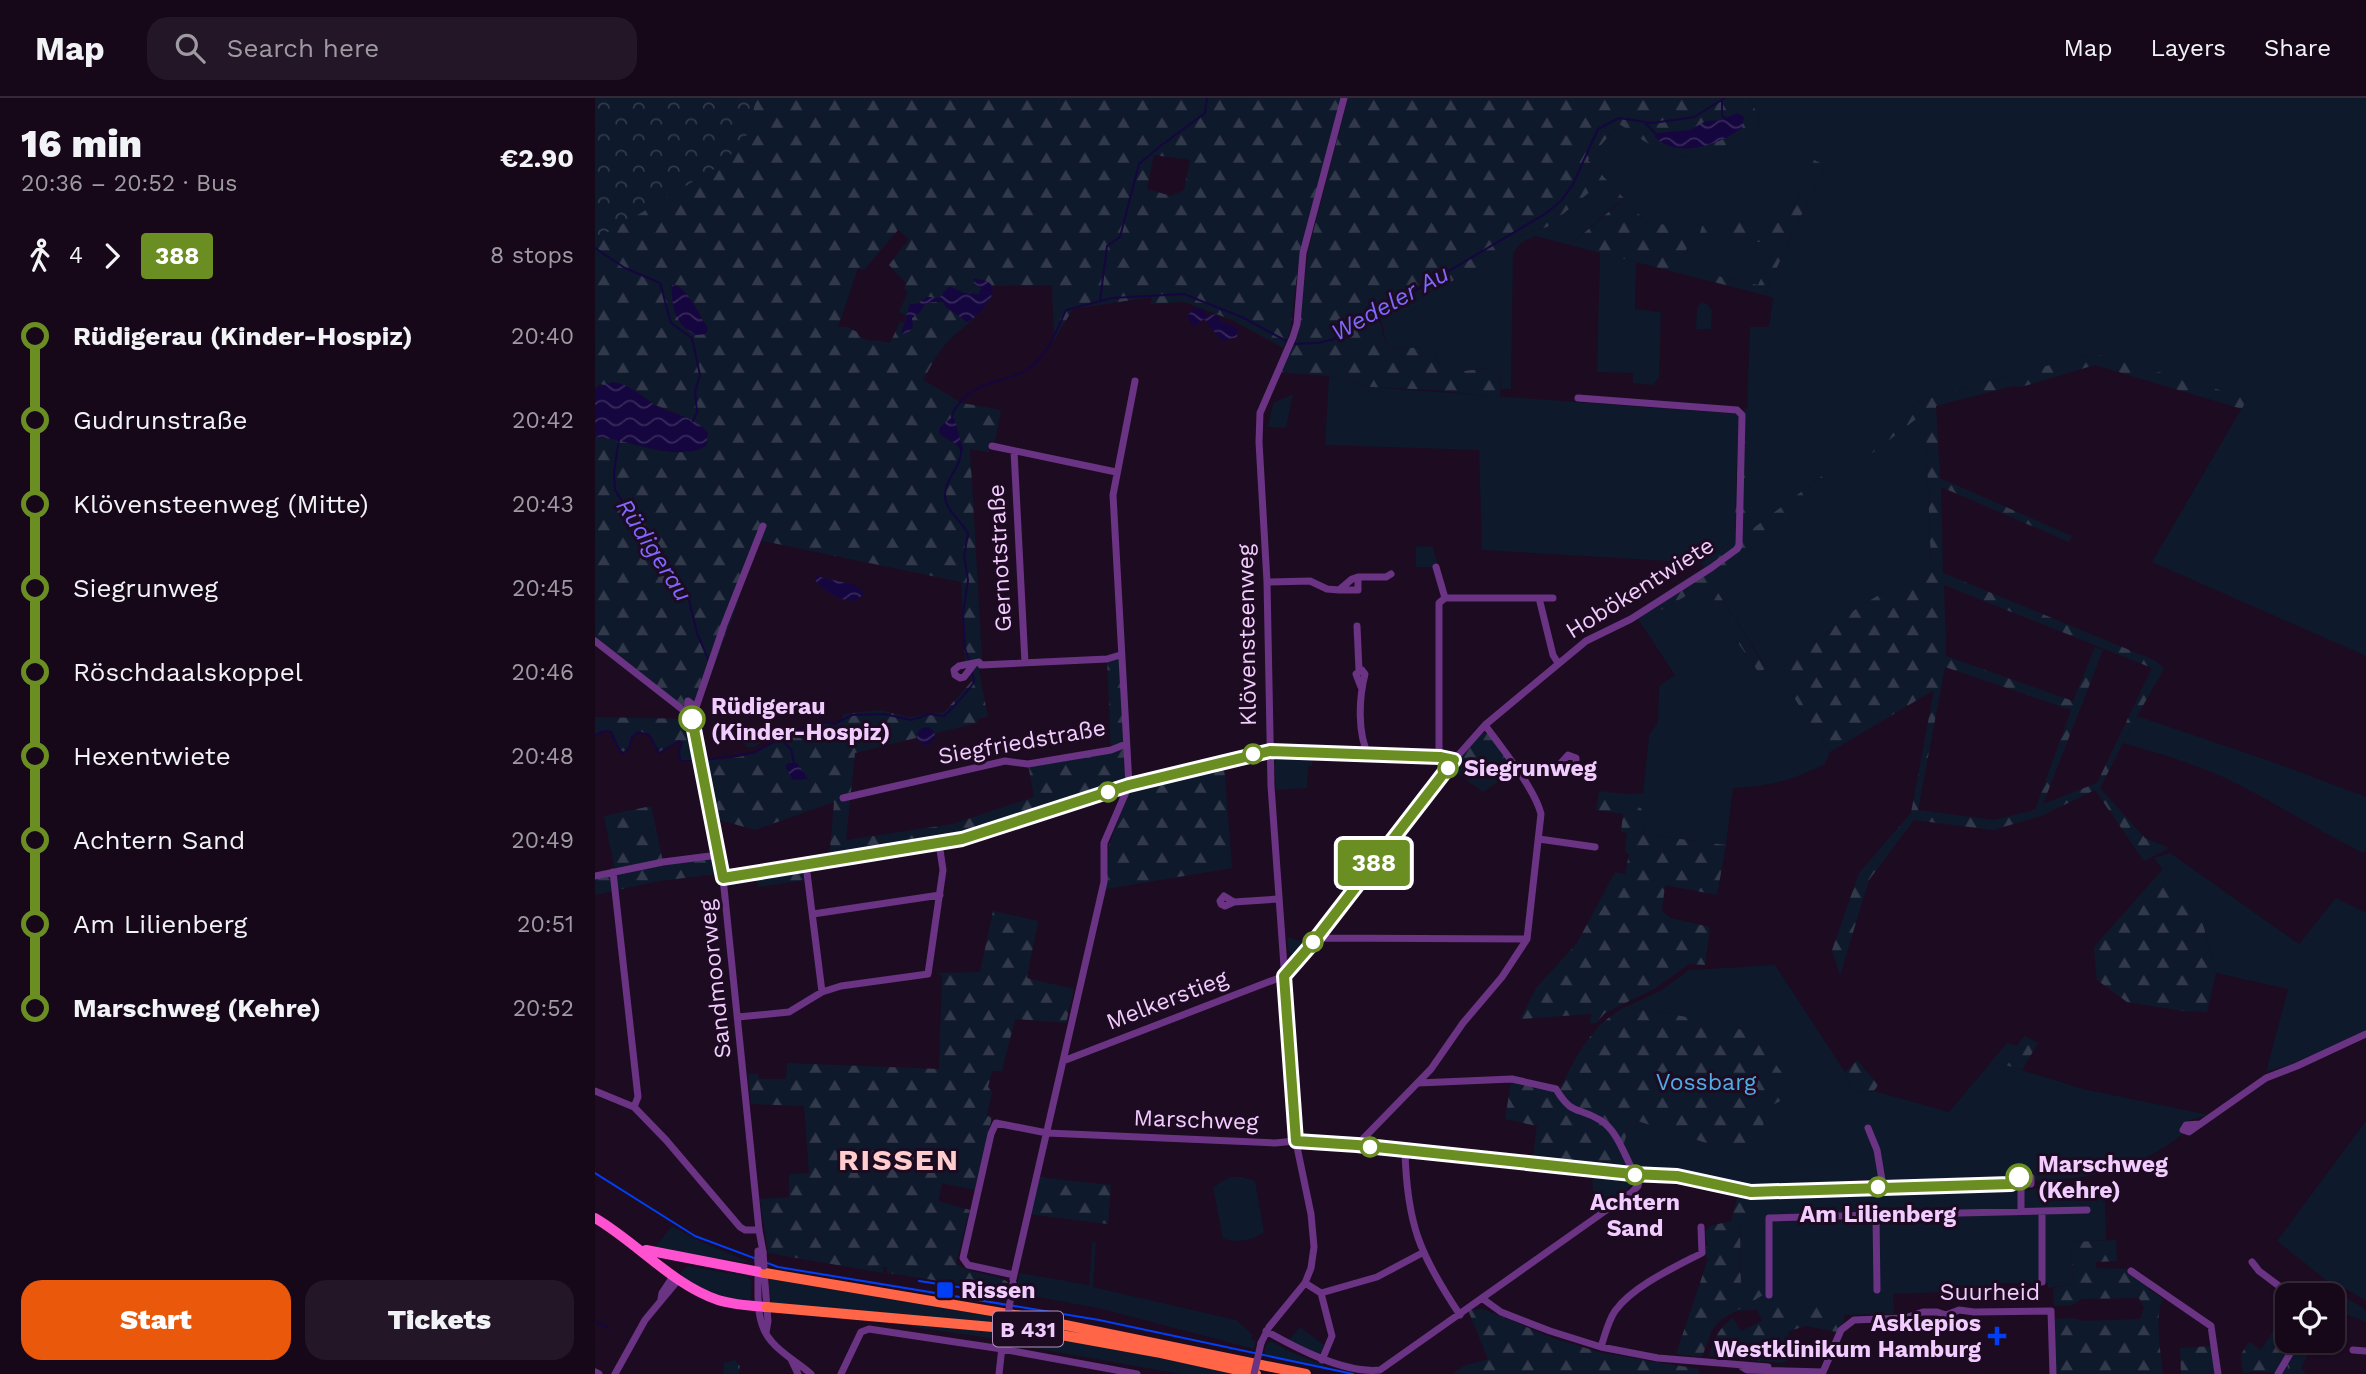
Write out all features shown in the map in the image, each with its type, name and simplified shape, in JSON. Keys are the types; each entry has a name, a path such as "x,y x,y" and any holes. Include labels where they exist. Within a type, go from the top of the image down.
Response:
{"highway":[{"name":"B 431","path":"761,1269 1021,1316 1305,1374"},
{"name":"B 431","path":"763,1306 1039,1331 1161,1353 1255,1374"}],"main road":[{"name":"B 431","path":"597,1219 697,1291 716,1300 763,1306"},
{"name":"B 431","path":"639,1248 745,1269 761,1269"},
{"path":"677,1277 685,1265 729,1271 745,1269"}],"street":[{"name":"Klövensteenweg","path":"1255,1374 1266,1331 1305,1283 1311,1268 1314,1247 1296,1141 1279,900 1270,751 1267,582 1259,442 1261,413 1297,324 1303,253 1344,98"},
{"path":"999,1374 1013,1279 1104,882 1104,843 1129,785 1112,495 1135,381"},
{"name":"Hobökentwiete","path":"1284,976 1454,760 1485,725 1586,641 1631,619 1711,568 1739,546 1742,415 1737,411 1578,398"},
{"path":"992,446 1116,472"},
{"name":"Gernotstraße","path":"1014,451 1025,663"},
{"path":"595,641 690,715 696,707 724,625 764,526"},
{"path":"1436,567 1445,598"},
{"path":"1339,590 1358,577 1386,577 1391,573"},
{"path":"1267,582 1310,581 1327,589 1358,590 1358,577"},
{"path":"1440,757 1439,603 1445,598 1553,598"},
{"path":"1539,598 1553,655 1558,663"},
{"path":"1357,626 1359,670 1365,673 1361,687 1363,744 1369,756"},
{"path":"969,667 1107,659 1120,655"},
{"name":"Sandmoorweg","path":"690,715 723,878 759,1233 766,1333 770,1341 791,1359"},
{"path":"1357,1145 1431,1069 1463,1023 1502,977 1527,939 1540,809 1514,765 1485,725"},
{"name":"Siegfriedstraße","path":"843,798 1005,761 1028,764 1111,750 1126,744"},
{"path":"1356,755 1363,744"},
{"path":"723,878 962,839 1129,785 1270,751 1440,757 1454,760"},
{"path":"1514,765 1559,765"},
{"path":"1539,839 1595,847"},
{"path":"738,1017 789,1012 822,992 841,986 928,974 943,870 939,843"},
{"path":"595,876 718,855"},
{"path":"806,865 822,992"},
{"path":"613,872 638,1097 634,1107"},
{"path":"813,915 940,895"},
{"path":"1234,902 1279,900"},
{"path":"1316,938 1527,939"},
{"path":"1283,959 1296,963"},
{"name":"Melkerstieg","path":"1063,1061 1284,976"},
{"path":"2200,1124 2266,1078 2366,1034"},
{"path":"1266,1331 1322,1360 1369,1371 1380,1370 1638,1186 1636,1175 1613,1132 1600,1120 1565,1105 1556,1089 1511,1079 1418,1083"},
{"path":"595,1091 634,1107 666,1140 740,1227 759,1233"},
{"name":"Marschweg","path":"1013,1279 970,1266 964,1263 963,1256 993,1126 999,1123 1047,1133 1357,1145 1636,1175 1677,1176 1751,1192 1883,1186 2031,1184 2031,1177 2027,1174 2011,1184"},
{"path":"1868,1128 1877,1150 1883,1186"},
{"path":"1405,1152 1409,1209 1422,1253 1460,1315"},
{"path":"2021,1184 2021,1211"},
{"path":"1769,1295 1769,1218 2087,1210"},
{"path":"2042,1212 2042,1282"},
{"path":"1876,1215 1877,1290"},
{"path":"1601,1346 1612,1317 1625,1300 1653,1279 1702,1252 1701,1227"},
{"path":"1321,1293 1377,1277 1422,1253"},
{"path":"2252,1262 2275,1283"},
{"path":"2131,1271 2211,1326 2218,1374"},
{"path":"615,1374 645,1320 667,1296 677,1277"},
{"path":"1305,1283 1321,1293 1332,1336 1322,1360"},
{"name":"Suurheid","path":"1483,1299 1501,1312 1550,1331 1601,1346 1658,1358 1823,1372 1841,1330 1858,1319 1905,1318 1923,1312 1952,1314 1962,1310 2051,1311 2053,1374"},
{"path":"841,1374 865,1329 1002,1349 1137,1374"},
{"path":"2353,1350 2366,1351"},
{"path":"2277,1374 2290,1353"},
{"path":"791,1359 798,1374"},
{"path":"791,1359 811,1374"}],"green space":[{"path":"595,98 1341,98 1300,251 1290,332 1283,348 1232,320 1184,302 1151,304 1152,297 1073,309 1054,340 1052,285 992,286 988,303 943,347 923,380 962,403 1001,410 995,441 990,441 988,452 970,449 982,658 979,671 988,717 977,719 977,723 855,753 846,840 953,824 1034,797 1028,764 1111,750 1107,659 1120,655 1129,785 962,839 829,861 834,802 755,830 709,817 698,762 680,761 680,741 659,753 649,735 638,732 632,737 629,748 624,753 620,751 611,732 604,731 595,735 595,717 691,719 595,641 595,437 619,439 661,451 701,449 708,442 697,424 653,404 638,392 600,384 595,388","holes":["1154,155 1190,160 1184,190 1171,196 1147,189","898,230 909,239 889,265 906,283 904,289 908,292 899,312 906,316 904,323 900,322 890,343 866,340 847,327 838,327 858,268 864,270","677,285 687,294 708,328 674,312 671,286","954,419 963,449 961,451 956,444 940,435 943,424","758,540 961,582 965,659 972,681 944,712 909,717 880,710 843,714 839,722 804,726 752,754 700,760 695,718 738,602 736,596"]},
{"path":"595,98 756,98 749,132 724,163 611,231 595,237"},
{"path":"1348,98 1750,98 1759,119 1758,126 1728,144 1701,153 1676,155 1654,147 1619,124 1588,160 1648,224 1695,225 1678,267 1758,285 1779,240 1758,242 1699,236 1702,226 1758,219 1786,224 1814,160 1825,165 1764,295 1570,245 1620,202 1602,182 1547,227 1512,238 1498,258 1379,318 1387,349 1431,347 1444,373 1501,367 1500,397 1371,387 1329,376 1278,372 1298,336 1308,252"},
{"path":"1750,98 2366,98 2366,656 2152,562 2247,399 2094,353 1923,399 1747,533 1750,327 1769,327 1773,298 1764,295 1825,165 1814,161 1786,224 1758,219 1758,242 1780,239 1758,285 1677,267 1688,246 1648,224 1588,160 1619,124 1684,156 1721,147 1758,126 1759,119"},
{"path":"1602,181 1620,201 1570,245 1535,236 1521,243 1513,253 1511,389 1501,389 1501,367 1444,373 1431,347 1387,349 1379,318 1498,258 1512,238 1547,227"},
{"path":"1600,252 1636,262 1635,309 1661,312 1659,377 1653,385 1633,383 1633,373 1597,372"},
{"path":"1702,302 1712,310 1711,329 1696,329 1697,308"},
{"path":"2094,353 2247,398 2242,409 2095,365 2021,387 2013,386 1936,406 1940,478 2072,536 2069,542 1941,487 1943,573 2156,661 2164,669 2100,788 2145,838 2169,848 2144,861 2095,790 2041,816 1993,830 1914,820 1869,880 1840,975 1832,950 1859,873 1911,813 1934,690 1830,752 1777,672 1857,608 1931,564 1925,412 1710,580 1766,668 1759,673 1700,588 1640,622 1634,613 1704,567 1702,563 1734,539 1740,416 1747,407 1747,533 1923,399","holes":["1944,585 2152,668 2097,783 2043,804 2103,650 2095,647 2073,701 1946,656","1945,667 2071,710 2035,810 1993,820 1918,810"]},
{"path":"1329,376 1371,387 1739,414 1734,539 1702,563 1482,550 1479,450 1325,445"},
{"path":"1293,394 1286,428 1268,427 1273,403"},
{"path":"1925,411 1931,564 1857,608 1777,672 1830,752 1825,764 1780,782 1733,788 1726,845 1643,834 1644,817 1624,806 1626,794 1643,794 1649,735 1658,722 1659,686 1675,675 1640,622 1700,588 1759,673 1766,667 1710,580"},
{"path":"1416,546 1433,547 1438,567 1416,567"},
{"path":"2137,716 2366,797 2366,850 2363,853 2225,778 2123,743"},
{"path":"741,726 760,729 760,743 747,747 744,743 727,742 727,736 732,729 738,732"},
{"path":"1482,733 1488,734 1515,770 1483,792 1452,769"},
{"path":"1279,756 1313,757 1312,766 1308,767 1307,788 1276,790 1274,762"},
{"path":"1224,765 1232,868 1106,889 1109,845 1129,792 1138,784"},
{"path":"1599,791 1626,794 1625,805 1641,808 1644,817 1643,834 1726,845 1717,895 1665,885 1662,911 1670,918 1710,927 1705,965 1689,964 1654,989 1605,1013 1596,1023 1590,1023 1591,1014 1520,1019 1537,987 1577,943 1615,872 1625,874 1629,854 1625,853 1627,833 1621,832 1623,814 1596,810"},
{"path":"651,806 663,862 713,856 718,874 659,881 595,895 595,876 615,871 604,816"},
{"path":"2170,853 2299,944 2336,898 2366,913 2366,1030 2292,1064 2266,1072 2288,989 2216,973 2203,924 2154,858"},
{"path":"2163,869 2203,924 2216,973 2207,1012 2182,1011 2127,1002 2097,980 2094,947"},
{"path":"800,870 805,880 758,887 757,881 728,886 733,881"},
{"path":"993,911 1038,921 1027,978 1074,989 1066,1023 1015,1019 1002,1071 992,1071 988,1087 992,1092 987,1116 992,1117 975,1190 942,1183 938,1201 970,1210 956,1263 968,1270 1008,1282 1006,1291 887,1273 887,1267 883,1267 883,1273 768,1253 760,1199 789,1197 789,1174 809,1173 804,1106 751,1104 748,1074 758,1074 759,1079 786,1079 787,1063 939,1069 942,976 936,973 980,972"},
{"path":"1287,937 1307,943 1297,956 1289,952"},
{"path":"1775,965 1845,1072 1853,1093 1874,1091 1949,1112 1992,1061 2083,1089 2209,1115 2183,1123 2179,1130 2182,1135 2148,1157 2094,1175 2056,1180 2035,1181 2033,1172 2027,1170 2007,1180 1881,1179 1738,1186 1663,1168 1633,1169 1623,1147 1631,1119 1728,1150 1764,1109 1789,1097 1687,1017 1627,1006 1660,991 1689,970"},
{"name":"Vossbarg","path":"1627,1006 1751,1032 1786,1078 1789,1097 1764,1109 1763,1143 1738,1143 1728,1150 1631,1119 1623,1147 1619,1150 1628,1168 1532,1164 1537,1126 1505,1119 1511,1082 1553,1090 1561,1087 1580,1051 1595,1030"},
{"path":"2024,1036 2038,1043 2022,1070 1992,1061 2007,1043 2017,1046"},
{"path":"1857,1060 1878,1085 1874,1091 1853,1093 1845,1072"},
{"path":"2366,1121 2366,1300 2345,1289 2345,1283 2327,1281 2277,1241"},
{"path":"1592,1174 1624,1176 1632,1179 1634,1184 1594,1214"},
{"path":"1036,1177 1111,1185 1108,1224 1028,1214"},
{"path":"1230,1177 1255,1181 1264,1232 1250,1239 1223,1239 1213,1187"},
{"path":"2090,1185 2090,1198 2105,1199 2106,1240 2071,1242 2073,1284 2048,1288 2048,1283 1996,1283 1996,1290 1893,1294 1894,1314 1844,1315 1844,1312 1840,1312 1840,1305 1734,1311 1741,1286 1740,1221 1759,1195 2018,1190"},
{"path":"1738,1194 1759,1195 1759,1220 1740,1221 1741,1286 1759,1286 1763,1295 1719,1321 1712,1330 1702,1357 1676,1354 1708,1259 1704,1254 1707,1246 1705,1232 1710,1226 1731,1221"},
{"path":"672,1226 702,1242 752,1263 653,1250"},
{"path":"2116,1240 2117,1261 2096,1262 2096,1268 2135,1269 2149,1289 2163,1299 2159,1325 2163,1374 2055,1374 2054,1319 2140,1319 2144,1308 2139,1298 2082,1299 2072,1305 2054,1306 2053,1288 2073,1284 2071,1242"},
{"path":"1092,1242 1096,1242 1093,1287 1236,1320 1253,1335 1251,1338 1256,1342 1254,1349 1102,1309 1016,1293 1019,1273 1089,1285"},
{"path":"688,1266 747,1276 752,1281 751,1301 723,1297 698,1286 681,1276 681,1272"},
{"path":"769,1279 1076,1330 1157,1350 772,1303"},
{"path":"2345,1297 2366,1310 2366,1322 2345,1314"},
{"path":"1786,1298 1787,1307 1840,1305 1840,1311 1844,1312 1844,1321 1837,1332 1806,1326 1789,1331 1787,1361 1782,1363 1709,1356 1717,1335 1733,1318 1741,1331 1762,1321 1755,1305 1772,1299"},
{"path":"1483,1309 1553,1338 1602,1353 1699,1369 1699,1374 1452,1374 1464,1366 1488,1359 1468,1310"},
{"path":"914,1322 1000,1330 999,1339 913,1327"},
{"path":"1300,1327 1324,1345 1319,1356 1289,1340"},
{"path":"2275,1328 2275,1353 2288,1353 2275,1373 2253,1371 2243,1374 2241,1354 2249,1342 2261,1350"},
{"path":"1010,1333 1095,1345 1237,1374 1180,1374 1028,1347 1010,1342"},
{"path":"1271,1341 1330,1368 1264,1354 1266,1345"},
{"path":"2212,1346 2214,1374 2181,1374 2180,1348"},
{"path":"2294,1353 2308,1353 2301,1368 2306,1374 2281,1374"},
{"path":"735,1360 740,1366 739,1374 723,1374 724,1363"}],"water":[{"path":"1737,113 1744,117 1742,128 1710,144 1674,147 1654,136 1659,133 1690,130 1706,121 1721,120"},
{"path":"974,279 985,281 991,285 993,291 986,305 973,318 967,322 943,302 929,303 912,318 913,327 909,332 901,334 910,304 917,304 927,297 940,297 949,286 964,293 979,294 981,288 974,283"},
{"path":"672,285 688,296 708,328 707,334 696,335 683,326 672,300"},
{"path":"1195,308 1205,311 1207,316 1217,314 1220,321 1238,328 1237,337 1222,341 1204,319 1193,327 1187,316"},
{"path":"613,382 629,387 660,408 696,422 708,433 706,446 694,451 667,451 595,437 595,388"},
{"path":"954,418 962,451 939,433 940,427"},
{"path":"816,576 855,585 865,593 855,601 843,599 822,588 814,579"},
{"path":"922,727 930,727 935,736 933,743 922,745 917,740 917,732"},
{"path":"788,763 797,763 808,779 793,780 785,766"}],"waterway":[{"path":"1166,142 1205,113 1207,98"},
{"name":"Wedeler Au","path":"1293,344 1334,339 1545,214 1561,201 1573,184 1598,129 1619,118 1653,123 1694,117 1725,98"},
{"name":"Wedeler Au","path":"1722,101 1722,115 1725,118"},
{"name":"Wedeler Au","path":"1643,121 1656,134"},
{"path":"1100,301 1107,246 1120,237 1139,164 1164,143"},
{"name":"Rüdigerau","path":"595,248 625,268 660,283 671,323 692,338 700,375 695,392 697,412 693,421"},
{"name":"Wedeler Au","path":"952,417 956,407 971,392 1032,366 1048,347 1066,310 1112,298 1184,294 1244,318 1288,342"},
{"name":"Rüdigerau","path":"619,439 614,472 615,490 689,600 697,633 708,659"},
{"name":"Wedeler Au","path":"961,449 959,462 945,494 948,506 968,534 964,556 968,580 963,614 965,648 969,661"},
{"name":"Wedeler Au","path":"705,760 753,753 798,729 822,722 835,724 852,715 884,714 911,720 930,714 944,716 973,684 971,670"},
{"name":"Wedeler Au","path":"595,735 604,731 611,732 620,751 624,753 629,748 632,737 638,732 649,735 659,753 679,741 682,743 680,761 696,761"},
{"path":"782,741 791,749 794,763"},
{"path":"595,1321 608,1328"}],"tram line":[{"path":"595,1173 695,1236 778,1267 1099,1320 1353,1374"},
{"path":"919,1281 1023,1297"}],"bus line":[{"name":"388","path":"692,719 723,878 962,839 1129,785 1270,751 1440,757 1454,760 1284,976 1296,1141 1632,1174 1677,1176 1726,1189 1751,1192 2011,1184 2019,1177"}],"place":[{"name":"Rüdigerau (Kinder-Hospiz)","path":"692,719"},
{"name":"Siegrunweg","path":"1448,768"},
{"name":"Achtern Sand","path":"1635,1175"},
{"name":"Marschweg (Kehre)","path":"2019,1177"},
{"name":"Am Lilienberg","path":"1878,1187"},
{"name":"Rissen","path":"945,1290"},
{"name":"Asklepios Westklinikum Hamburg","path":"1997,1336"}],"district":[{"name":"RISSEN","path":"899,1159"}]}
